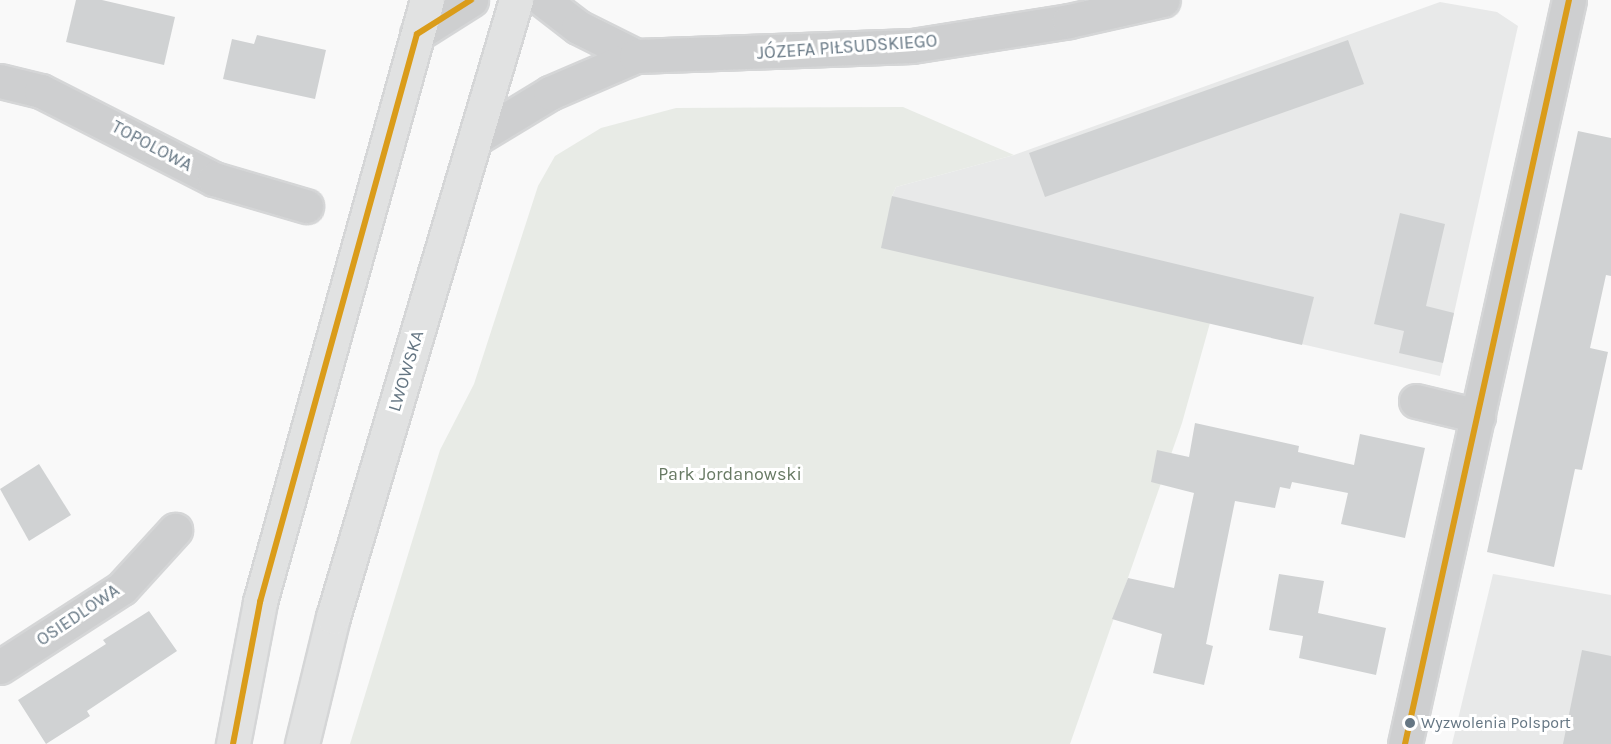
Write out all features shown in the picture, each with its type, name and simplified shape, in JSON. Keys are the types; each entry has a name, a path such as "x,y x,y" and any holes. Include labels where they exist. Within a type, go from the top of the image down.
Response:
{"main road":[{"path":"233,744 260,602 427,0"},
{"name":"LWOWSKA","path":"302,744 333,617 516,0"}],"street":[{"path":"417,34 471,0"},
{"name":"JÓZEFA PIŁSUDSKIEGO","path":"543,0 578,27 636,56"},
{"name":"JÓZEFA PIŁSUDSKIEGO","path":"476,138 550,93 636,56 912,46 1069,21 1163,0"},
{"path":"1405,744 1569,0"},
{"name":"TOPOLOWA","path":"0,81 41,91 214,178 306,206"},
{"path":"1416,401 1478,416"},
{"name":"OSIEDLOWA","path":"0,667 122,588 175,530"}],"shaded area":[{"path":"1440,2 1497,12 1518,26 1440,376 1210,323 892,196 896,187 1014,155"},
{"path":"1493,574 1611,595 1611,744 1452,744"}],"green space":[{"name":"Park Jordanowski","path":"903,107 1014,155 896,187 892,196 1210,323 1182,423 1070,744 350,744 440,450 474,384 538,186 555,156 601,128 676,108"}],"building":[{"path":"76,0 102,0 175,17 164,65 66,42"},
{"path":"257,35 326,50 315,99 223,79 232,39 254,44"},
{"path":"1348,40 1364,84 1045,197 1029,153"},
{"path":"1578,131 1611,138 1611,276 1606,275 1590,348 1608,352 1582,470 1575,469 1554,567 1487,552"},
{"path":"892,196 1314,297 1302,345 881,248"},
{"path":"1400,213 1445,224 1426,306 1454,313 1443,363 1399,353 1404,331 1374,324"},
{"path":"1195,423 1299,446 1298,452 1354,465 1360,434 1425,448 1405,538 1341,524 1348,493 1292,482 1290,489 1280,487 1275,508 1235,501 1206,644 1213,646 1204,685 1153,673 1162,634 1112,619 1128,578 1174,588 1194,493 1151,482 1157,450 1189,457"},
{"path":"39,464 71,515 29,541 0,489"},
{"path":"1279,574 1324,581 1318,613 1386,628 1376,675 1299,658 1303,636 1269,630"},
{"path":"149,611 177,651 87,711 90,716 46,744 18,700 106,644 103,640"},
{"path":"1582,650 1611,656 1611,744 1563,744"}],"transit line":[{"path":"233,744 260,602 417,34 471,0"},
{"path":"1405,744 1569,0"}],"place":[{"name":"Wyzwolenia Polsport","path":"1410,723"}]}
